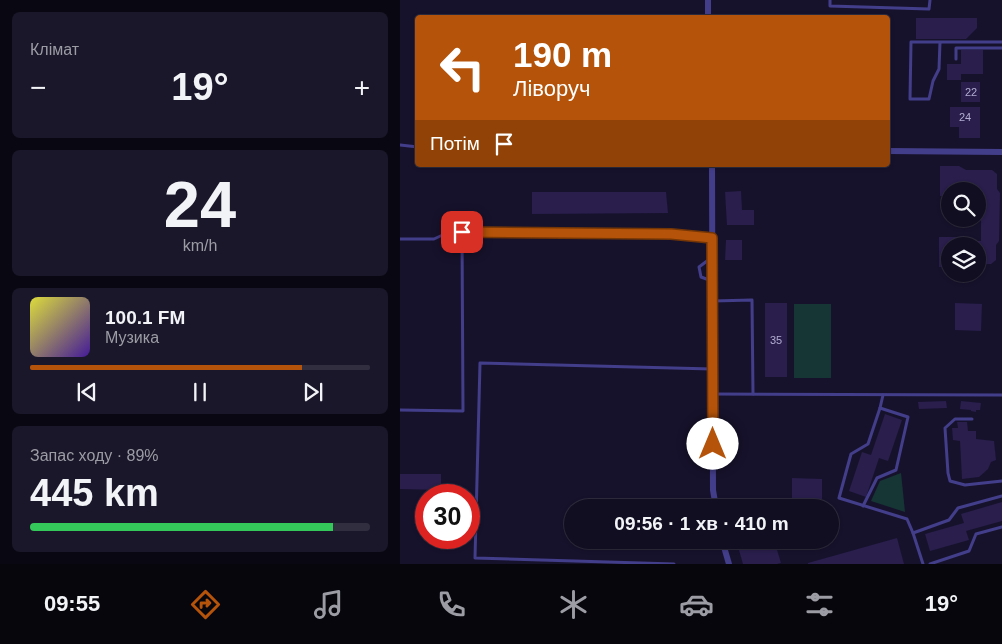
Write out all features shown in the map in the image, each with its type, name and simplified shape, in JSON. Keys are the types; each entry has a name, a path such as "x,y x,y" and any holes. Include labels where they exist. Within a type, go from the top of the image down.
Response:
{"street":[{"path":"708,0 708,15"},
{"path":"890,151 1002,152"},
{"path":"712,167 712,369 714,499"},
{"path":"724,549 728,564"}],"lane":[{"path":"830,0 830,6 929,9 930,0"},
{"path":"940,42 939,69 933,81 929,99 910,99 910,42 940,42 1002,42"},
{"path":"956,59 956,48 1002,48"},
{"path":"400,145 415,147"},
{"path":"400,239 434,239 450,232 671,234 712,238"},
{"path":"400,410 462,411 462,232"},
{"path":"712,257 699,266 701,277 712,281"},
{"path":"712,301 752,300 753,394"},
{"path":"674,564 475,558 480,363 712,369"},
{"path":"713,394 1002,395"},
{"path":"882,395 880,408 868,444 851,454 839,498 907,519 923,564"},
{"path":"863,506 877,478 896,470 908,417 880,408"},
{"path":"972,419 955,419 945,428 950,481 964,486 1002,481"},
{"path":"913,533 949,520 958,508 1002,496"},
{"path":"930,564 969,551 976,534 1002,527"}],"green space":[{"path":"794,304 831,304 831,378 794,378"},
{"path":"901,473 905,512 871,501 880,481"}],"building":[{"path":"916,18 977,18 977,28 966,39 916,39"},
{"path":"961,50 983,50 983,74 961,74 961,80 947,80 947,64 961,64"},
{"path":"961,82 980,82 980,102 961,102"},
{"path":"950,107 980,107 980,138 959,138 959,127 950,127"},
{"path":"940,166 959,166 966,170 992,170 997,174 997,189 1000,193 999,241 996,245 996,260 991,264 986,264 986,237 981,237 981,227 986,227 986,182 941,182 940,196"},
{"path":"741,191 742,210 754,210 754,225 727,225 725,192"},
{"path":"532,192 666,192 668,213 532,214"},
{"path":"939,237 941,237 941,267 939,267"},
{"path":"726,240 742,240 742,260 725,260"},
{"path":"765,303 787,303 787,377 765,377"},
{"path":"955,303 982,304 981,331 955,330"},
{"path":"946,401 947,408 919,409 918,402"},
{"path":"961,401 981,403 980,410 976,410 976,412 960,409"},
{"path":"885,414 902,420 888,461 879,458 866,497 849,491 862,452 871,455"},
{"path":"957,422 967,422 968,431 976,431 976,439 994,441 996,460 991,462 988,469 979,477 962,479 960,441 953,440 952,428 958,428"},
{"path":"400,474 441,474 441,484 415,484 415,489 400,489"},
{"path":"792,478 822,479 822,499 792,499"},
{"path":"1002,502 1002,521 966,531 969,540 930,551 925,534 964,523 961,514"},
{"path":"897,538 904,564 808,564 808,563"},
{"path":"739,549 777,549 781,563 777,564 743,564"}],"route":[{"path":"462,232 671,234 712,238 713,444"}]}
